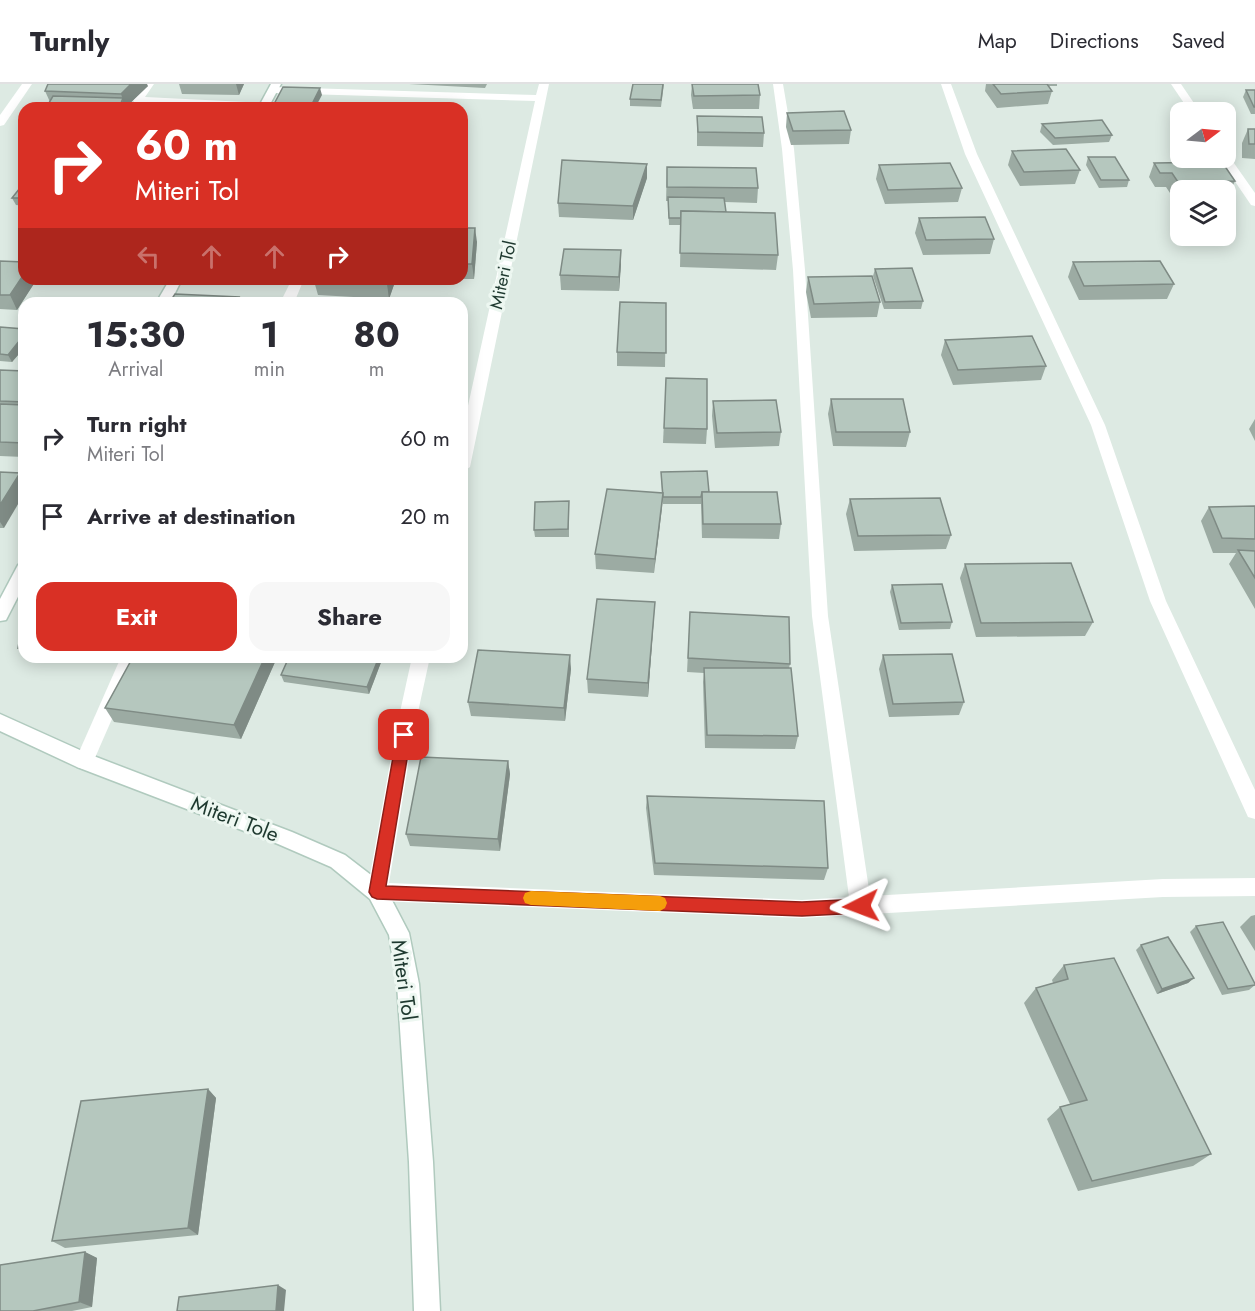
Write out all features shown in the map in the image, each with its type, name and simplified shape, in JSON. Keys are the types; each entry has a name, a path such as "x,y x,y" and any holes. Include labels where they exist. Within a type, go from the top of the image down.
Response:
{"street":[{"path":"0,123 27,84"},
{"path":"149,84 138,100 174,102"},
{"name":"Miteri Tol","path":"468,438 544,84"},
{"path":"778,84 788,149 799,270 820,616 861,906"},
{"path":"946,84 971,154 1098,425 1158,600 1255,812"},
{"path":"1176,84 1188,102"},
{"path":"267,102 275,87 381,89 541,98"},
{"path":"1232,168 1255,202"},
{"path":"0,615 18,580"},
{"path":"84,761 127,663"},
{"path":"420,663 404,735 377,892 802,909 1163,888 1255,887"},
{"name":"Miteri Tole","path":"0,721 4,725 84,761 338,861 377,892"},
{"name":"Miteri Tol","path":"377,892 399,933 408,984 422,1162 427,1311"}],"building":[{"path":"48,84 131,84 121,94 45,91"},
{"path":"633,84 663,84 661,100 630,99"},
{"path":"692,84 758,84 760,95 694,96"},
{"path":"993,84 1047,84 1052,91 1001,94"},
{"path":"283,87 320,88 313,102 275,102"},
{"path":"1246,90 1255,90 1255,107 1254,107"},
{"path":"53,96 123,98 121,102 50,102"},
{"path":"844,111 851,130 793,131 787,113"},
{"path":"697,116 762,117 764,133 698,132"},
{"path":"1102,120 1112,135 1055,138 1042,124"},
{"path":"1248,129 1255,129 1255,144 1249,144"},
{"path":"1066,149 1080,170 1024,172 1012,151"},
{"path":"1088,157 1115,157 1129,180 1101,180"},
{"path":"562,160 647,164 633,206 558,203"},
{"path":"950,163 962,188 888,190 879,165"},
{"path":"1154,163 1170,163 1170,168 1226,168 1234,180 1177,180 1172,173 1160,173"},
{"path":"667,167 756,168 758,188 667,187"},
{"path":"668,197 724,198 726,212 681,211 681,218 669,218"},
{"path":"681,211 775,213 778,255 680,253"},
{"path":"985,217 994,239 926,240 919,218"},
{"path":"468,228 475,228 472,264 468,264"},
{"path":"564,249 621,250 619,277 560,275"},
{"path":"0,261 18,262 18,283 10,295 0,295"},
{"path":"1160,261 1174,284 1084,286 1073,262"},
{"path":"912,268 923,301 885,302 875,269"},
{"path":"872,276 880,302 814,304 808,277"},
{"path":"175,294 239,297 173,297"},
{"path":"620,302 666,303 666,353 617,352"},
{"path":"0,327 18,328 18,342 8,355 0,354"},
{"path":"1032,336 1046,366 958,370 945,340"},
{"path":"0,370 18,371 18,402 0,401"},
{"path":"666,378 707,379 707,429 664,428"},
{"path":"831,399 903,399 910,432 836,432"},
{"path":"776,400 781,432 717,433 713,401"},
{"path":"0,404 18,405 18,443 0,442"},
{"path":"707,471 709,492 702,492 701,497 663,497 661,472"},
{"path":"0,472 18,473 18,476 0,505"},
{"path":"607,489 663,493 655,559 595,554"},
{"path":"702,492 777,492 781,524 703,524"},
{"path":"940,498 951,535 858,536 850,499"},
{"path":"569,501 568,529 534,530 535,502"},
{"path":"1255,506 1255,539 1222,538 1209,507"},
{"path":"1238,550 1255,551 1255,578"},
{"path":"1071,563 1093,622 981,623 965,564"},
{"path":"942,584 952,622 901,623 892,585"},
{"path":"597,599 655,602 648,683 587,679"},
{"path":"690,612 789,617 790,664 688,658"},
{"path":"478,650 570,655 564,708 468,702"},
{"path":"952,654 964,702 893,704 883,655"},
{"path":"130,663 262,663 234,725 105,708"},
{"path":"286,663 377,663 367,687 281,675"},
{"path":"704,668 791,668 798,736 707,735"},
{"path":"421,757 508,761 498,839 406,834"},
{"path":"647,796 824,801 828,868 655,863"},
{"path":"1223,922 1255,985 1228,989 1196,926"},
{"path":"1168,937 1194,978 1162,989 1141,945"},
{"path":"1114,958 1211,1154 1092,1181 1060,1107 1087,1100 1036,988 1068,979 1064,965"},
{"path":"208,1089 188,1228 52,1241 81,1101"},
{"path":"85,1252 79,1302 33,1311 0,1311 0,1265"},
{"path":"278,1285 276,1311 177,1311 179,1297"}],"slow traffic":[{"path":"531,898 660,903"}],"route":[{"path":"404,735 377,892 802,909 861,906"}]}
